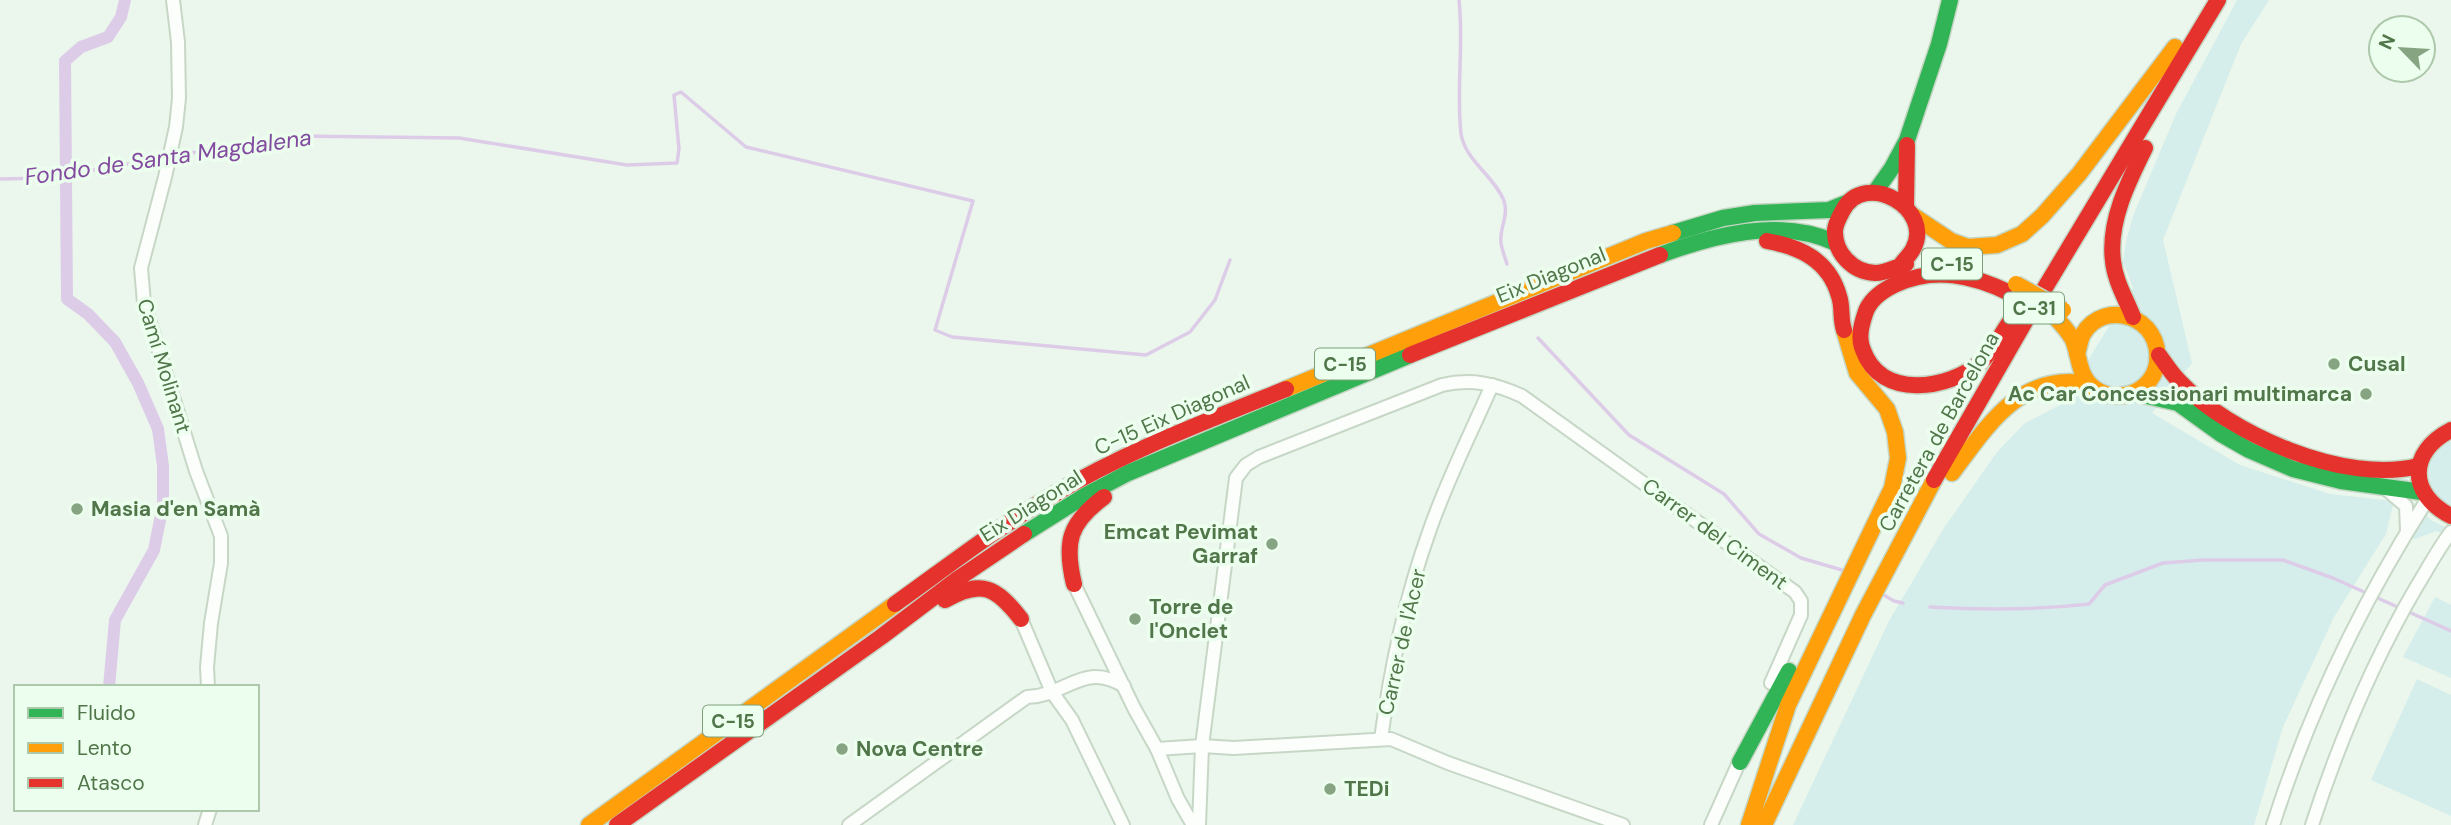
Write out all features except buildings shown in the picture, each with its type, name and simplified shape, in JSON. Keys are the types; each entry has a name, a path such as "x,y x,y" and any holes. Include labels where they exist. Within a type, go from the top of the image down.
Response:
{"main road":[{"path":"1875,192 1907,140 1940,44 1950,0"},
{"path":"1907,140 1912,215 1939,236 1960,245 1978,248 2004,243 2026,231 2051,207 2088,163 2162,64 2204,0"},
{"name":"Carretera de Barcelona","path":"1764,825 1846,649 1891,569 1926,494 2218,0"},
{"path":"2187,52 2187,67 2140,157 2117,218 2113,261 2133,317 2144,323 2152,332 2159,355 2194,404 2221,434 2276,462 2329,479 2383,486 2424,496"},
{"path":"2009,288 1972,277 1940,273 1891,283 1873,298 1862,317 1860,328 1867,360 1884,379 1907,387 1923,387 1951,380 1988,355 2154,82 2162,64"},
{"name":"C-15","path":"1849,202 1861,194 1875,192 1894,195 1942,247 1981,264 2009,288"},
{"path":"1847,339 1856,301 1848,262 1836,243 1837,221 1849,202"},
{"name":"C-15 Eix Diagonal","path":"589,825 1006,524 1137,450 1646,241 1723,218 1755,213 1829,210 1849,202"},
{"name":"C-15","path":"1900,265 1913,249 1912,215"},
{"name":"Eix Diagonal","path":"617,825 1028,531 1086,495 1149,464 1623,268 1687,245 1726,235 1787,230 1821,236 1836,243"},
{"path":"1726,235 1747,241 1779,242 1808,253 1821,265 1840,297 1842,324 1857,373 1887,409 1895,432 1898,458 1892,488 1788,705 1749,825"},
{"name":"C-15","path":"1848,262 1857,269 1872,273 1887,272 1900,265 1925,261 1950,263 1975,271 2060,314 2102,318 2118,314 2133,317"},
{"name":"C-15","path":"2060,314 2069,331 2079,368 2089,384"},
{"path":"2077,354 2082,336 2090,325 2102,318"},
{"path":"2134,393 2145,386 2153,376 2159,355"},
{"path":"1891,569 1939,491 2005,408 2035,387 2059,380 2089,384 2110,395 2134,393 2194,404 2298,453 2346,466 2388,472 2418,466"},
{"path":"2451,430 2428,444 2418,466 2418,482 2424,496 2437,510 2451,516"},
{"path":"1074,584 1067,558 1076,522 1087,510 1135,480 1149,464"},
{"path":"899,623 918,618 948,598 971,588 990,588 1005,597 1021,619"},
{"path":"1740,762 1785,677 1831,600 1838,597"}],"street":[{"name":"Camí Molinant","path":"173,0 178,42 178,108 165,177 141,268 141,287 196,471 221,536 222,555 211,623 208,685"},
{"path":"1199,825 1202,746 1236,478 1246,465 1259,457 1442,385 1457,381 1492,385"},
{"name":"Carrer de l'Acer","path":"1492,385 1429,531 1388,688 1381,739 1391,739 1448,763 1623,825"},
{"name":"Carrer del Ciment","path":"1492,385 1522,396 1784,583 1801,601 1801,615 1711,825"},
{"path":"2383,486 2406,506 2407,530"},
{"path":"2273,825 2293,764 2321,696 2360,614 2424,496"},
{"path":"2312,825 2328,776 2359,701 2393,630 2451,532"},
{"path":"1074,584 1193,825"},
{"path":"1021,619 1052,692 1072,719 1123,825"},
{"path":"1032,697 1039,679 1038,654"},
{"path":"849,825 1027,697 1052,692 1085,677 1111,678 1124,686"},
{"path":"1157,749 1202,746 1234,748 1381,739"}],"shaded area":[{"path":"2237,0 2269,0 2241,44 2163,240 2192,363 2174,385 2180,392 2357,474 2408,479 2408,483 2341,476 2166,396 2152,413 2240,465 2330,494 2394,501 2386,534 2334,617 2283,727 2254,825 1793,825 1889,621 1944,528 1997,452 2025,423 2060,405 2133,288 2123,262 2133,216 2176,114"},
{"path":"2451,441 2451,506 2434,492 2428,473 2434,455"},
{"path":"2424,513 2432,521 2446,527 2442,534 2437,531 2415,539 2411,537"},
{"path":"2435,597 2451,605 2451,678 2403,657"},
{"path":"2417,679 2451,695 2451,816 2371,780"}],"waterway":[{"path":"109,685 115,620 154,550 163,505 163,466 158,429 138,383 115,342 88,314 67,299 65,61 81,47 108,37 121,17 125,0"},
{"path":"1459,0 1461,134 1468,152 1500,192 1504,201 1501,243 1507,264"},
{"name":"Fondo de Santa Magdalena","path":"172,156 298,136 459,138 627,165 677,163 679,149 674,95 681,92 746,147 973,201 935,330 952,337 1146,355 1190,332 1215,300 1230,260"},
{"name":"Fondo de Santa Magdalena","path":"0,179 46,178 164,158"},
{"path":"1538,338 1629,435 1724,494 1759,534 1801,558 1842,570"},
{"path":"1930,607 2010,609 2089,604 2105,585 2163,563 2283,560 2333,578 2451,631"},
{"path":"1882,594 1903,603"}],"traffic: fast":[{"path":"1875,192 1907,140 1939,44 1950,0"},
{"path":"1673,233 1723,218 1755,213 1829,210 1849,202"},
{"path":"1660,255 1703,241 1770,230 1815,235 1836,243"},
{"path":"1024,534 1086,495 1128,473 1410,355"},
{"path":"2134,393 2178,403 2221,434 2249,450 2293,469 2341,481 2422,492"},
{"path":"1740,762 1789,671"}],"traffic: slow":[{"path":"1912,215 1951,241 1968,247 1997,245 2022,234 2042,216 2079,174 2175,47"},
{"path":"1286,389 1646,241 1673,233"},
{"path":"2016,284 2063,310"},
{"path":"2057,319 2073,340 2080,366 2085,378 2094,388 2104,393 2119,396 2139,390 2147,384 2157,363 2156,347 2151,334 2142,324 2130,317 2117,315 2092,323 2082,336 2077,354"},
{"path":"1749,825 1788,705 1892,488 1898,458 1895,432 1887,409 1857,373 1844,330"},
{"path":"1952,473 1993,420 2025,394 2044,386 2065,382 2089,384"},
{"path":"1764,825 1863,615 1934,480"},
{"path":"589,825 895,604"}],"traffic: jam":[{"path":"1934,480 2034,306 2218,0"},
{"path":"1906,205 1907,145"},
{"path":"2133,317 2116,276 2112,246 2116,217 2145,148"},
{"path":"1900,266 1913,249 1917,234 1914,220 1906,208 1895,199 1881,194 1866,193 1853,198 1843,210 1835,230 1841,253 1852,265 1867,272 1887,271 1906,264"},
{"path":"1767,241 1791,247 1821,264 1834,284 1840,300 1844,330"},
{"path":"1410,355 1660,255"},
{"path":"2009,323 1981,362 1967,372 1934,384 1900,383 1884,377 1872,366 1861,341 1864,318 1873,300 1889,287 1909,279 1939,274 1954,275 1983,282 2012,294"},
{"path":"2159,355 2176,378 2201,401 2257,436 2323,461 2357,468 2389,470 2418,466"},
{"path":"895,604 1012,520 1081,479 1167,438 1286,389"},
{"path":"2451,430 2427,450 2419,473 2427,496 2451,516"},
{"path":"1074,584 1070,556 1072,534 1083,516 1104,497"},
{"path":"617,825 1024,534"},
{"path":"945,600 969,590 988,590 1004,600 1021,619"}],"place":[{"name":"Cusal","path":"2334,364"},
{"name":"Ac Car Concessionari multimarca","path":"2366,394"},
{"name":"Masia d'en Samà","path":"77,509"},
{"name":"Emcat Pevimat Garraf","path":"1272,544"},
{"name":"Torre de l'Onclet","path":"1135,619"},
{"name":"Nova Centre","path":"842,749"},
{"name":"TEDi","path":"1330,789"}]}
